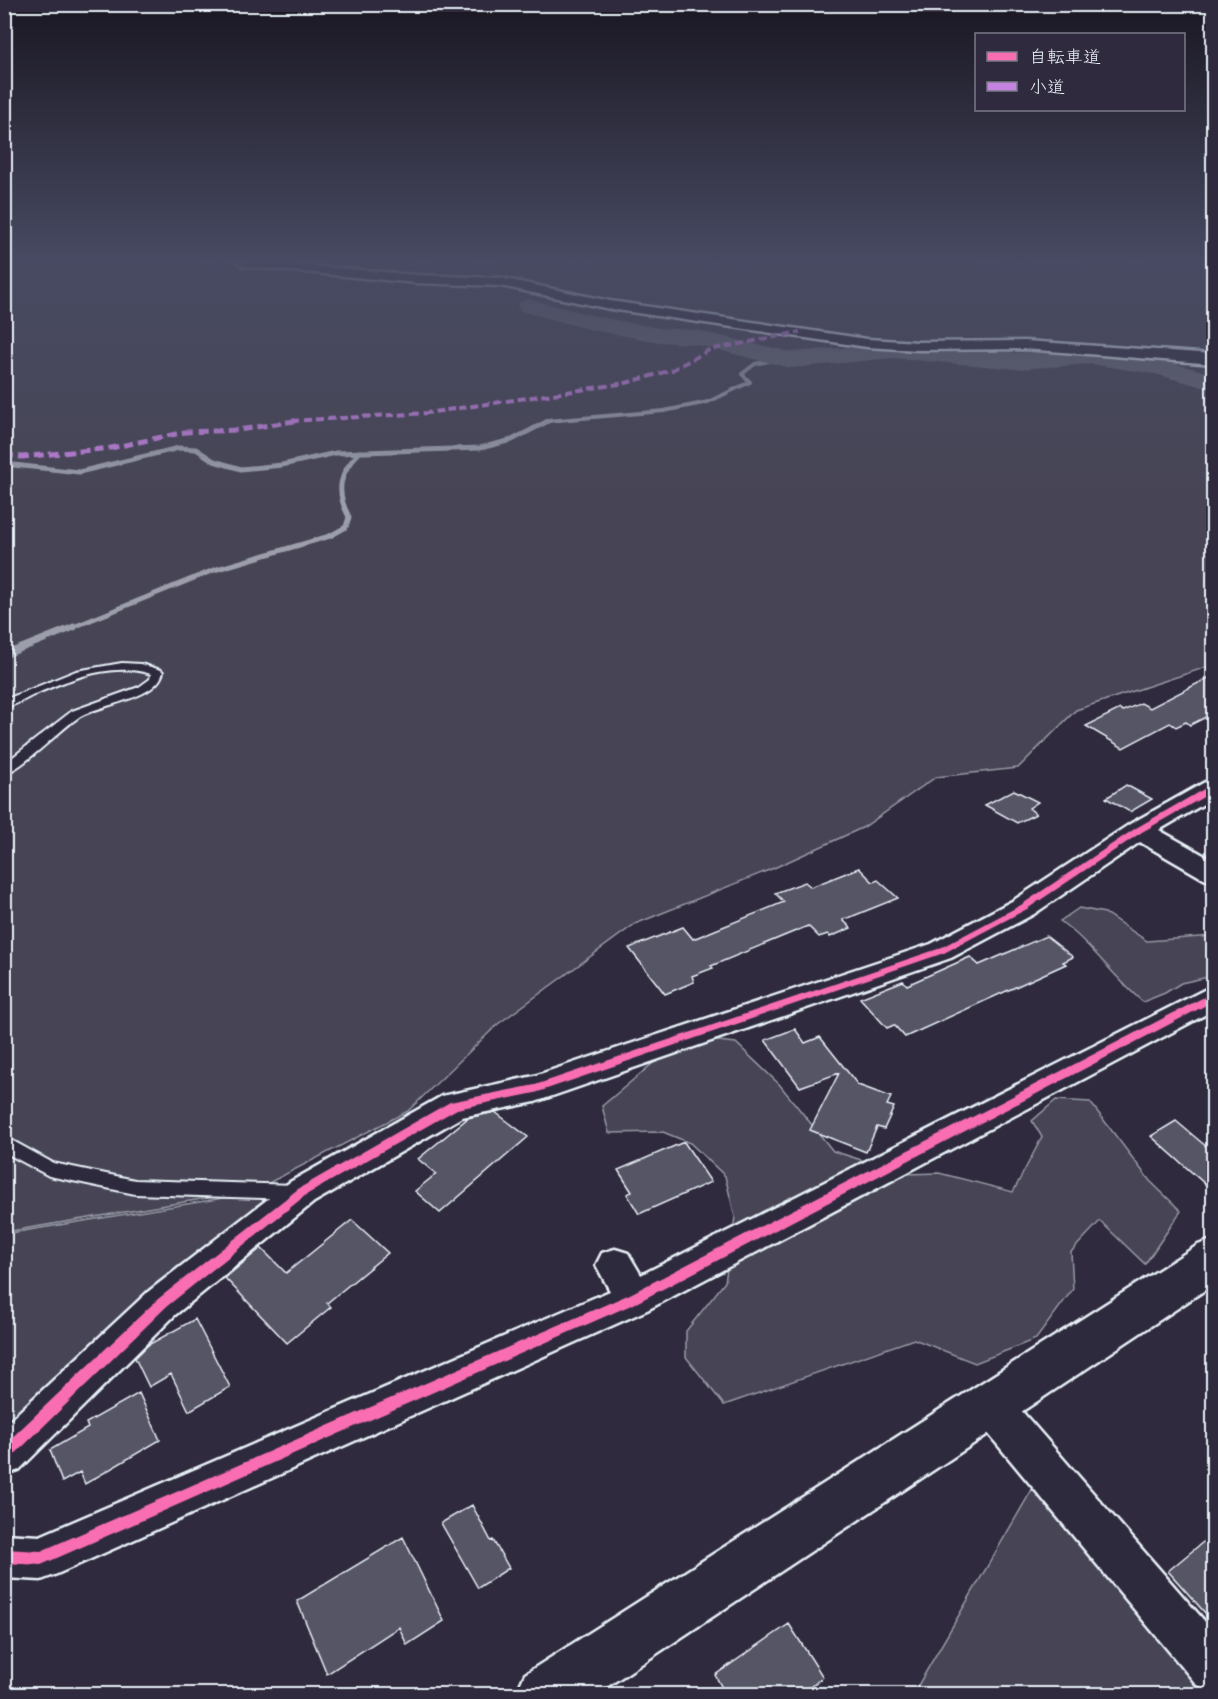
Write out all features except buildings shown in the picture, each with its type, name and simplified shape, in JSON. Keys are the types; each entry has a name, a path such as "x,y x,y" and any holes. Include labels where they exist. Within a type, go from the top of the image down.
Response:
{"street":[{"path":"855,341 918,346 1024,345 1214,359"},
{"path":"4,1455 162,1303 302,1192 454,1106 535,1089 941,951 1024,907 1138,830 1214,787"},
{"path":"1138,830 1214,873"},
{"path":"4,1556 41,1558 624,1282 1214,996"},
{"path":"545,1695 1214,1259"},
{"path":"991,1406 1214,1668"}],"lane":[{"path":"4,705 37,689 124,665 144,666 157,672 155,680 143,689 76,714 4,770"},
{"path":"4,1143 49,1169 135,1187 302,1192"}],"shaded area":[{"path":"5,341 1213,341 1213,665 1076,710 1018,768 936,777 864,827 774,868 635,924 498,1024 408,1111 255,1190 5,1232"},
{"path":"1079,908 1105,913 1147,941 1213,936 1213,976 1181,983 1143,1002 1072,930 1060,921"},
{"path":"709,1040 736,1043 779,1084 833,1151 906,1174 939,1173 1013,1192 1042,1137 1032,1121 1056,1100 1090,1102 1150,1181 1181,1211 1145,1264 1100,1221 1071,1252 1073,1289 1036,1339 975,1363 914,1339 724,1405 686,1357 686,1331 725,1282 735,1217 725,1176 690,1143 663,1132 609,1133 602,1106 664,1054"},
{"path":"266,1191 287,1204 5,1449 5,1234"},
{"path":"1044,1469 1213,1660 1213,1694 913,1694"}],"waterway":[{"path":"711,341 791,360 892,351 1017,361 1091,356 1157,367 1214,382"},
{"path":"548,421 664,411 708,402 750,382 742,374 755,364 782,358"},
{"path":"360,452 480,448 512,440 548,421"},
{"path":"4,464 79,472 179,448 196,449 214,461 241,469 282,465 336,453 360,452"},
{"path":"71,628 214,570 330,536 346,527 349,517 342,499 341,482 347,467 360,452"},
{"path":"4,655 74,627"}],"marked path":[{"path":"4,455 22,457 111,448 185,432 239,430 305,419 427,413 494,405 626,383 672,370 709,350 753,341"}],"cycle path":[{"path":"4,1455 162,1303 302,1192 454,1105 535,1089 941,951 1024,907 1139,830 1214,787"},
{"path":"4,1556 41,1558 634,1298 1214,996"}]}
